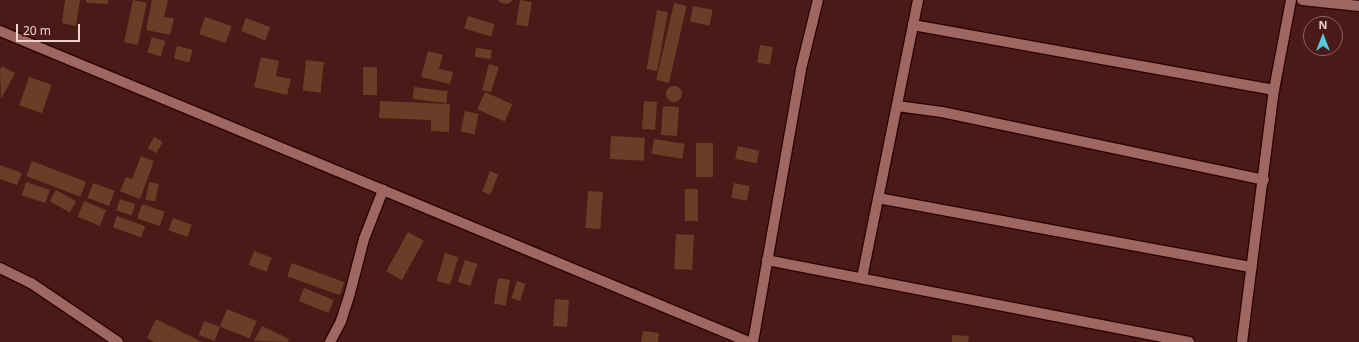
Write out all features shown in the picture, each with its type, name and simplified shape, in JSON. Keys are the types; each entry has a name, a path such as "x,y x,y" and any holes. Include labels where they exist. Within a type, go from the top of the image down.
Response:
{"street":[{"path":"753,342 801,69 818,0"},
{"path":"862,278 918,0"},
{"path":"1242,342 1264,180 1274,90 1291,0"},
{"path":"1302,0 1359,6"},
{"path":"913,25 1274,90"},
{"path":"0,31 749,342"},
{"path":"897,106 942,112 1264,180"},
{"path":"330,342 341,321 364,239 383,190"},
{"path":"878,198 1252,267"},
{"path":"767,260 1189,342"},
{"path":"0,268 31,283 118,342"}],"building":[{"path":"65,0 80,0 76,26 62,23"},
{"path":"86,0 108,0 108,4 86,3"},
{"path":"133,0 147,3 138,45 124,42"},
{"path":"152,0 168,0 164,17 174,18 170,35 146,30"},
{"path":"498,0 513,0 508,4 501,3"},
{"path":"520,0 532,2 528,27 516,25"},
{"path":"674,3 687,6 669,83 656,80"},
{"path":"693,6 713,10 710,26 690,22"},
{"path":"657,10 668,12 657,71 647,69"},
{"path":"468,16 495,24 491,37 464,28"},
{"path":"205,17 231,26 226,43 199,34"},
{"path":"246,18 270,27 265,40 241,31"},
{"path":"152,37 165,41 161,56 147,52"},
{"path":"760,45 773,47 770,65 757,63"},
{"path":"177,46 193,50 189,62 174,59"},
{"path":"476,48 492,50 491,59 475,57"},
{"path":"428,51 443,55 439,69 453,72 450,84 421,77"},
{"path":"261,57 279,61 276,76 291,79 287,95 254,87"},
{"path":"306,60 324,62 321,93 303,91"},
{"path":"489,64 499,67 491,92 482,90"},
{"path":"2,66 15,73 1,99 0,70"},
{"path":"363,67 377,67 377,95 363,95"},
{"path":"29,77 52,85 42,113 19,105"},
{"path":"671,86 677,86 682,91 680,100 677,102 671,102 666,97 666,91"},
{"path":"414,87 448,91 446,103 413,99"},
{"path":"485,92 512,104 505,122 477,109"},
{"path":"380,101 450,104 449,132 431,131 431,120 379,118"},
{"path":"644,101 657,102 655,130 642,129"},
{"path":"663,106 679,107 677,136 661,135"},
{"path":"465,111 479,114 474,134 461,132"},
{"path":"611,136 645,138 644,161 610,159"},
{"path":"154,137 163,142 156,153 148,148"},
{"path":"654,139 685,144 682,159 652,154"},
{"path":"696,143 713,143 713,177 696,177"},
{"path":"738,146 759,151 757,164 735,159"},
{"path":"141,156 154,161 140,199 120,191 126,177 132,179"},
{"path":"32,161 86,182 80,197 26,176"},
{"path":"0,165 22,173 17,185 0,179"},
{"path":"490,171 498,174 491,195 482,192"},
{"path":"26,182 50,190 45,203 22,195"},
{"path":"149,182 159,184 155,202 146,200"},
{"path":"93,183 115,191 109,206 88,198"},
{"path":"734,183 750,186 747,201 731,198"},
{"path":"685,189 698,189 698,221 685,221"},
{"path":"56,190 76,201 70,213 50,201"},
{"path":"588,191 603,192 600,229 585,228"},
{"path":"120,199 135,204 132,215 116,210"},
{"path":"84,201 106,210 100,226 78,217"},
{"path":"142,204 165,212 160,226 137,218"},
{"path":"117,216 145,226 141,238 113,227"},
{"path":"173,218 192,225 187,237 169,230"},
{"path":"408,232 424,241 402,280 386,271"},
{"path":"676,234 694,235 692,270 674,269"},
{"path":"254,251 272,258 266,272 249,265"},
{"path":"445,253 458,257 450,285 437,281"},
{"path":"465,260 477,264 470,286 458,282"},
{"path":"292,263 345,282 340,295 287,276"},
{"path":"498,278 510,280 506,306 494,304"},
{"path":"517,281 526,284 520,301 511,298"},
{"path":"304,288 334,300 328,313 299,301"},
{"path":"555,299 569,300 567,327 553,326"},
{"path":"227,309 257,321 250,339 220,327"},
{"path":"156,319 202,342 154,342 147,338"},
{"path":"204,321 220,327 214,341 199,335"},
{"path":"262,326 289,339 288,342 254,341"},
{"path":"643,331 659,333 658,342 641,342"},
{"path":"952,335 969,336 968,342 952,342"}]}
